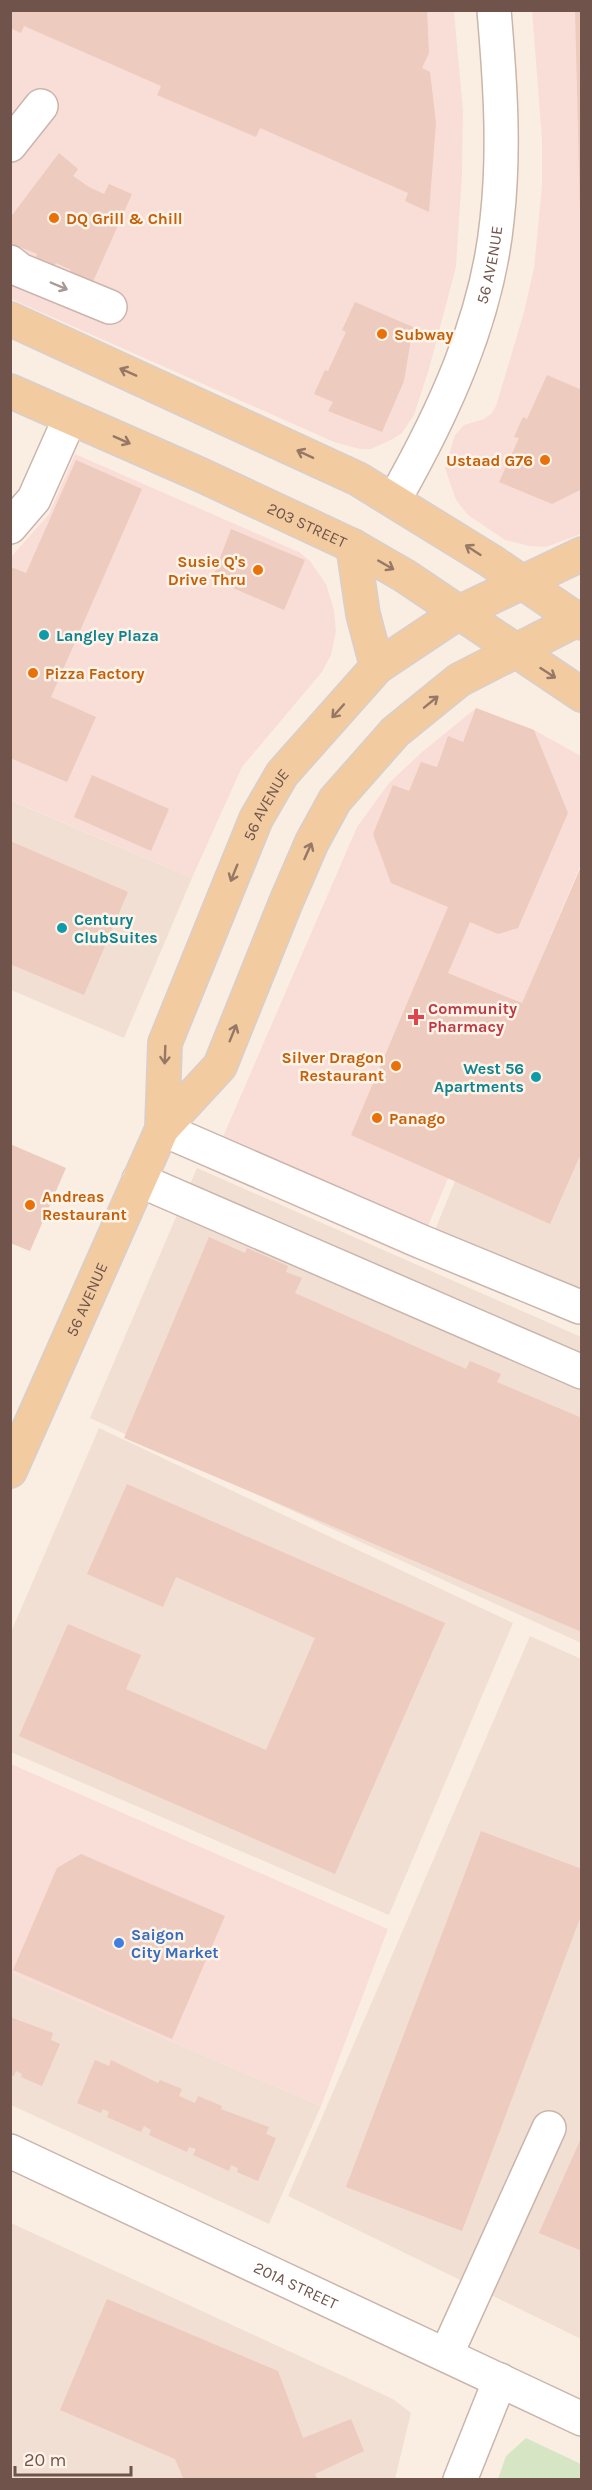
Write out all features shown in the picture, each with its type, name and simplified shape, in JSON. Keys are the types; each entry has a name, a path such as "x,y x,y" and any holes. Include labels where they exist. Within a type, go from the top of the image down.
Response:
{"main road":[{"path":"10,319 358,479 580,620"},
{"name":"203 STREET","path":"10,391 201,475 353,546 405,576 582,695"},
{"path":"353,546 363,614 377,667"},
{"name":"56 AVENUE","path":"162,1129 165,1043 256,819 282,774 377,667 458,613 582,554"},
{"name":"56 AVENUE","path":"10,1471 162,1129 220,1066 290,892 312,842 335,800 394,732 459,680 580,620"}],"street":[{"name":"56 AVENUE","path":"394,500 438,418 453,384 478,310 493,251 501,145 499,71 494,10"},
{"path":"10,145 41,106"},
{"path":"10,262 20,270 110,307"},
{"path":"10,527 34,499 70,418"},
{"path":"162,1129 422,1242 581,1306"},
{"path":"139,1180 582,1372"},
{"path":"446,2355 549,2128"},
{"name":"201A STREET","path":"10,2151 582,2419"},
{"path":"460,2480 500,2380"}],"shaded area":[{"path":"11,11 454,11 463,111 462,175 456,267 429,369 414,415 402,433 371,449 360,449 334,442 11,299"},
{"path":"532,11 581,11 581,534 546,547 529,546 505,540 468,515 456,500 445,468 455,435 464,425 484,419 492,413 496,406 524,312 534,268 542,186 542,139"},
{"name":"Langley Plaza","path":"75,454 299,552 310,561 326,584 334,610 336,631 331,655 322,672 242,767 192,878 11,800 11,557 49,514"},
{"path":"476,708 534,730 581,756 581,864 414,1259 209,1169 357,827 389,783 422,752"},
{"path":"10,800 192,878 124,1038 11,990"},
{"name":"West 56 Apartments","path":"581,876 581,1322 425,1254"},
{"path":"197,1168 581,1337 581,1643 90,1418"},
{"path":"99,1428 513,1623 389,1915 11,1752 11,1632"},
{"path":"530,1636 581,1659 581,2339 288,2196"},
{"path":"11,1764 388,1929 321,2106 11,1972"},
{"path":"11,1972 321,2106 269,2224 11,2105"},
{"path":"11,2223 393,2399 411,2413 395,2479 11,2480"}],"green space":[{"path":"526,2438 581,2464 581,2479 498,2479 506,2456"}],"building":[{"path":"10,10 427,10 429,53 422,68 430,72 436,123 429,212 405,201 408,193 260,128 256,137 157,95 161,86 24,26 21,33 10,28"},
{"path":"575,10 582,10 582,211 580,211"},
{"path":"59,153 78,169 73,176 89,187 104,194 109,184 132,194 91,286 68,276 71,270 56,263 53,269 35,260 37,254 20,247 18,252 10,247 10,218"},
{"path":"355,302 413,327 404,381 382,432 328,411 333,402 314,394 325,370 328,371 346,332 342,330"},
{"name":"Ustaad G76","path":"547,375 582,390 582,489 552,504 499,482 519,438 514,437 523,417 527,419"},
{"name":"Langley Plaza","path":"76,460 142,489 51,697 96,717 67,782 10,758 10,569 11,567 26,573"},
{"name":"Susie Q's Drive Thru","path":"231,529 305,560 284,610 212,579"},
{"path":"476,708 534,730 568,813 518,928 498,934 470,922 448,973 522,1003 582,864 582,1151 550,1224 351,1135 448,907 391,883 373,834 393,785 409,791 421,762 437,767 448,736 463,742"},
{"path":"92,775 169,809 151,851 74,817"},
{"name":"Century ClubSuites","path":"10,841 128,892 84,995 10,964"},
{"name":"Andreas Restaurant","path":"10,1144 66,1168 30,1251 10,1243"},
{"path":"209,1237 245,1253 247,1248 288,1266 286,1272 302,1278 295,1293 466,1369 470,1361 501,1374 497,1382 582,1418 582,1632 124,1438"},
{"path":"127,1484 445,1623 335,1874 19,1736 68,1624 141,1655 126,1689 266,1750 315,1638 176,1577 163,1607 87,1574"},
{"path":"481,1831 582,1869 582,1913 462,2231 346,2187"},
{"name":"Saigon City Market","path":"81,1854 225,1916 172,2039 13,1970 57,1868"},
{"path":"10,2017 53,2033 51,2040 60,2044 42,2086 21,2077 22,2074 16,2071 14,2076 10,2075"},
{"path":"95,2060 109,2066 111,2060 158,2083 160,2080 182,2089 179,2096 195,2103 198,2096 222,2106 221,2109 269,2127 266,2134 276,2138 258,2181 237,2172 238,2168 231,2165 229,2171 193,2155 196,2149 189,2147 187,2152 149,2135 151,2130 144,2126 141,2132 107,2117 109,2112 103,2109 101,2113 77,2103"},
{"path":"582,2136 582,2251 539,2233"},
{"path":"107,2299 278,2371 303,2438 351,2419 364,2451 315,2474 318,2480 184,2480 175,2459 60,2410"}],"place":[{"name":"DQ Grill & Chill","path":"54,218"},
{"name":"Subway","path":"382,334"},
{"name":"Ustaad G76","path":"545,460"},
{"name":"Susie Q's Drive Thru","path":"258,570"},
{"name":"Langley Plaza","path":"44,635"},
{"name":"Pizza Factory","path":"33,673"},
{"name":"Century ClubSuites","path":"62,928"},
{"name":"Community Pharmacy","path":"416,1017"},
{"name":"Silver Dragon Restaurant","path":"396,1066"},
{"name":"West 56 Apartments","path":"536,1077"},
{"name":"Panago","path":"377,1118"},
{"name":"Andreas Restaurant","path":"30,1205"},
{"name":"Saigon City Market","path":"119,1943"}]}
